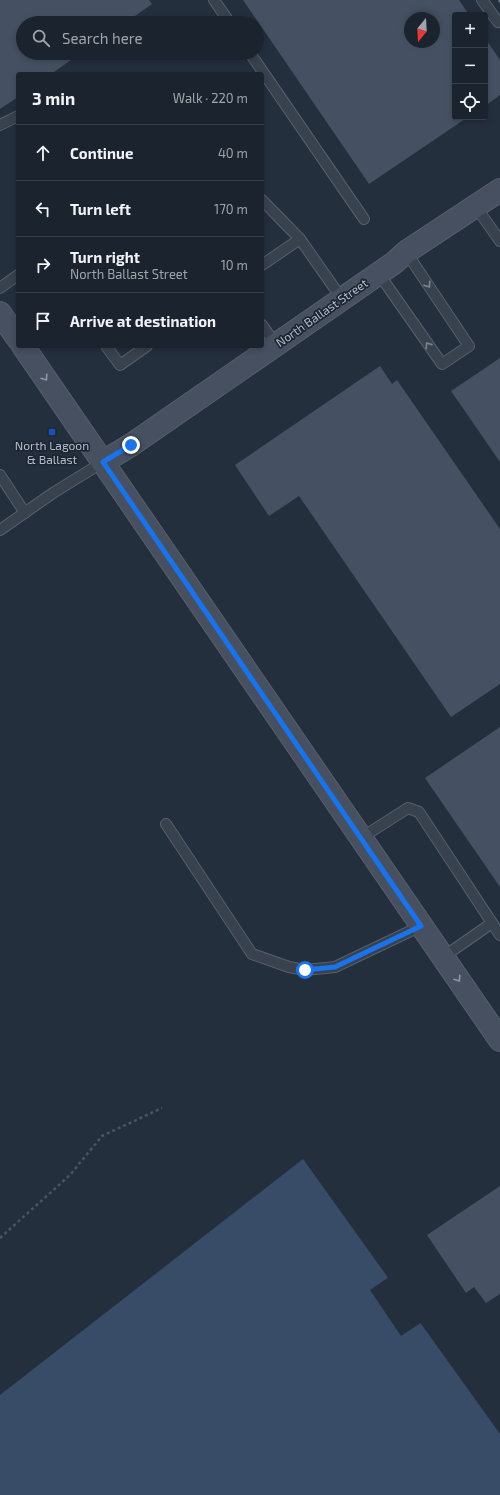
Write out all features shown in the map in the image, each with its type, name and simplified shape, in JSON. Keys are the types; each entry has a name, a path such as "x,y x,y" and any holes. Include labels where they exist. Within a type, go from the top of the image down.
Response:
{"street":[{"name":"North Ballast Street","path":"103,462 131,445 379,274 406,252 500,190"},
{"path":"0,313 16,336"},
{"path":"24,348 500,1040"}],"lane":[{"path":"214,0 225,16"},
{"path":"482,0 498,22 500,21"},
{"path":"255,60 263,72"},
{"path":"264,73 364,219"},
{"path":"0,125 16,117"},
{"path":"264,202 300,239 342,299"},
{"path":"476,207 500,241"},
{"path":"264,264 300,239"},
{"path":"379,274 442,364 469,346 406,252"},
{"path":"0,288 16,276"},
{"path":"264,328 276,345"},
{"path":"107,348 120,365 144,348"},
{"path":"0,530 53,493 103,462"},
{"path":"0,475 25,513"},
{"path":"361,838 408,808 419,812 500,935"},
{"path":"166,824 252,954 289,967 305,970 335,967 421,926"},
{"path":"443,957 492,923"}],"path":[{"path":"0,1238 70,1176 102,1136 162,1108"}],"water":[{"path":"303,1159 500,1434 500,1495 0,1495 0,1395"}],"pier":[{"path":"389,1277 422,1322 401,1336 370,1290"}],"building":[{"path":"0,0 149,0 152,4 135,16 16,16 16,60 71,60 54,72 16,72 16,98 0,109"},
{"path":"243,0 459,0 467,12 452,12 452,120 464,120 369,184 264,31 264,16 254,16"},
{"path":"488,42 500,60 500,95 488,104"},
{"path":"500,358 500,462 451,391"},
{"path":"380,366 392,384 397,380 500,529 500,684 451,717 299,496 269,516 235,465"},
{"path":"500,727 500,887 425,778"},
{"path":"500,1186 500,1294 486,1303 474,1287 466,1293 427,1235"}],"place":[{"name":"North Lagoon & Ballast","path":"52,432"}],"route":[{"path":"131,445 103,462 421,926 335,967 305,970"}]}
